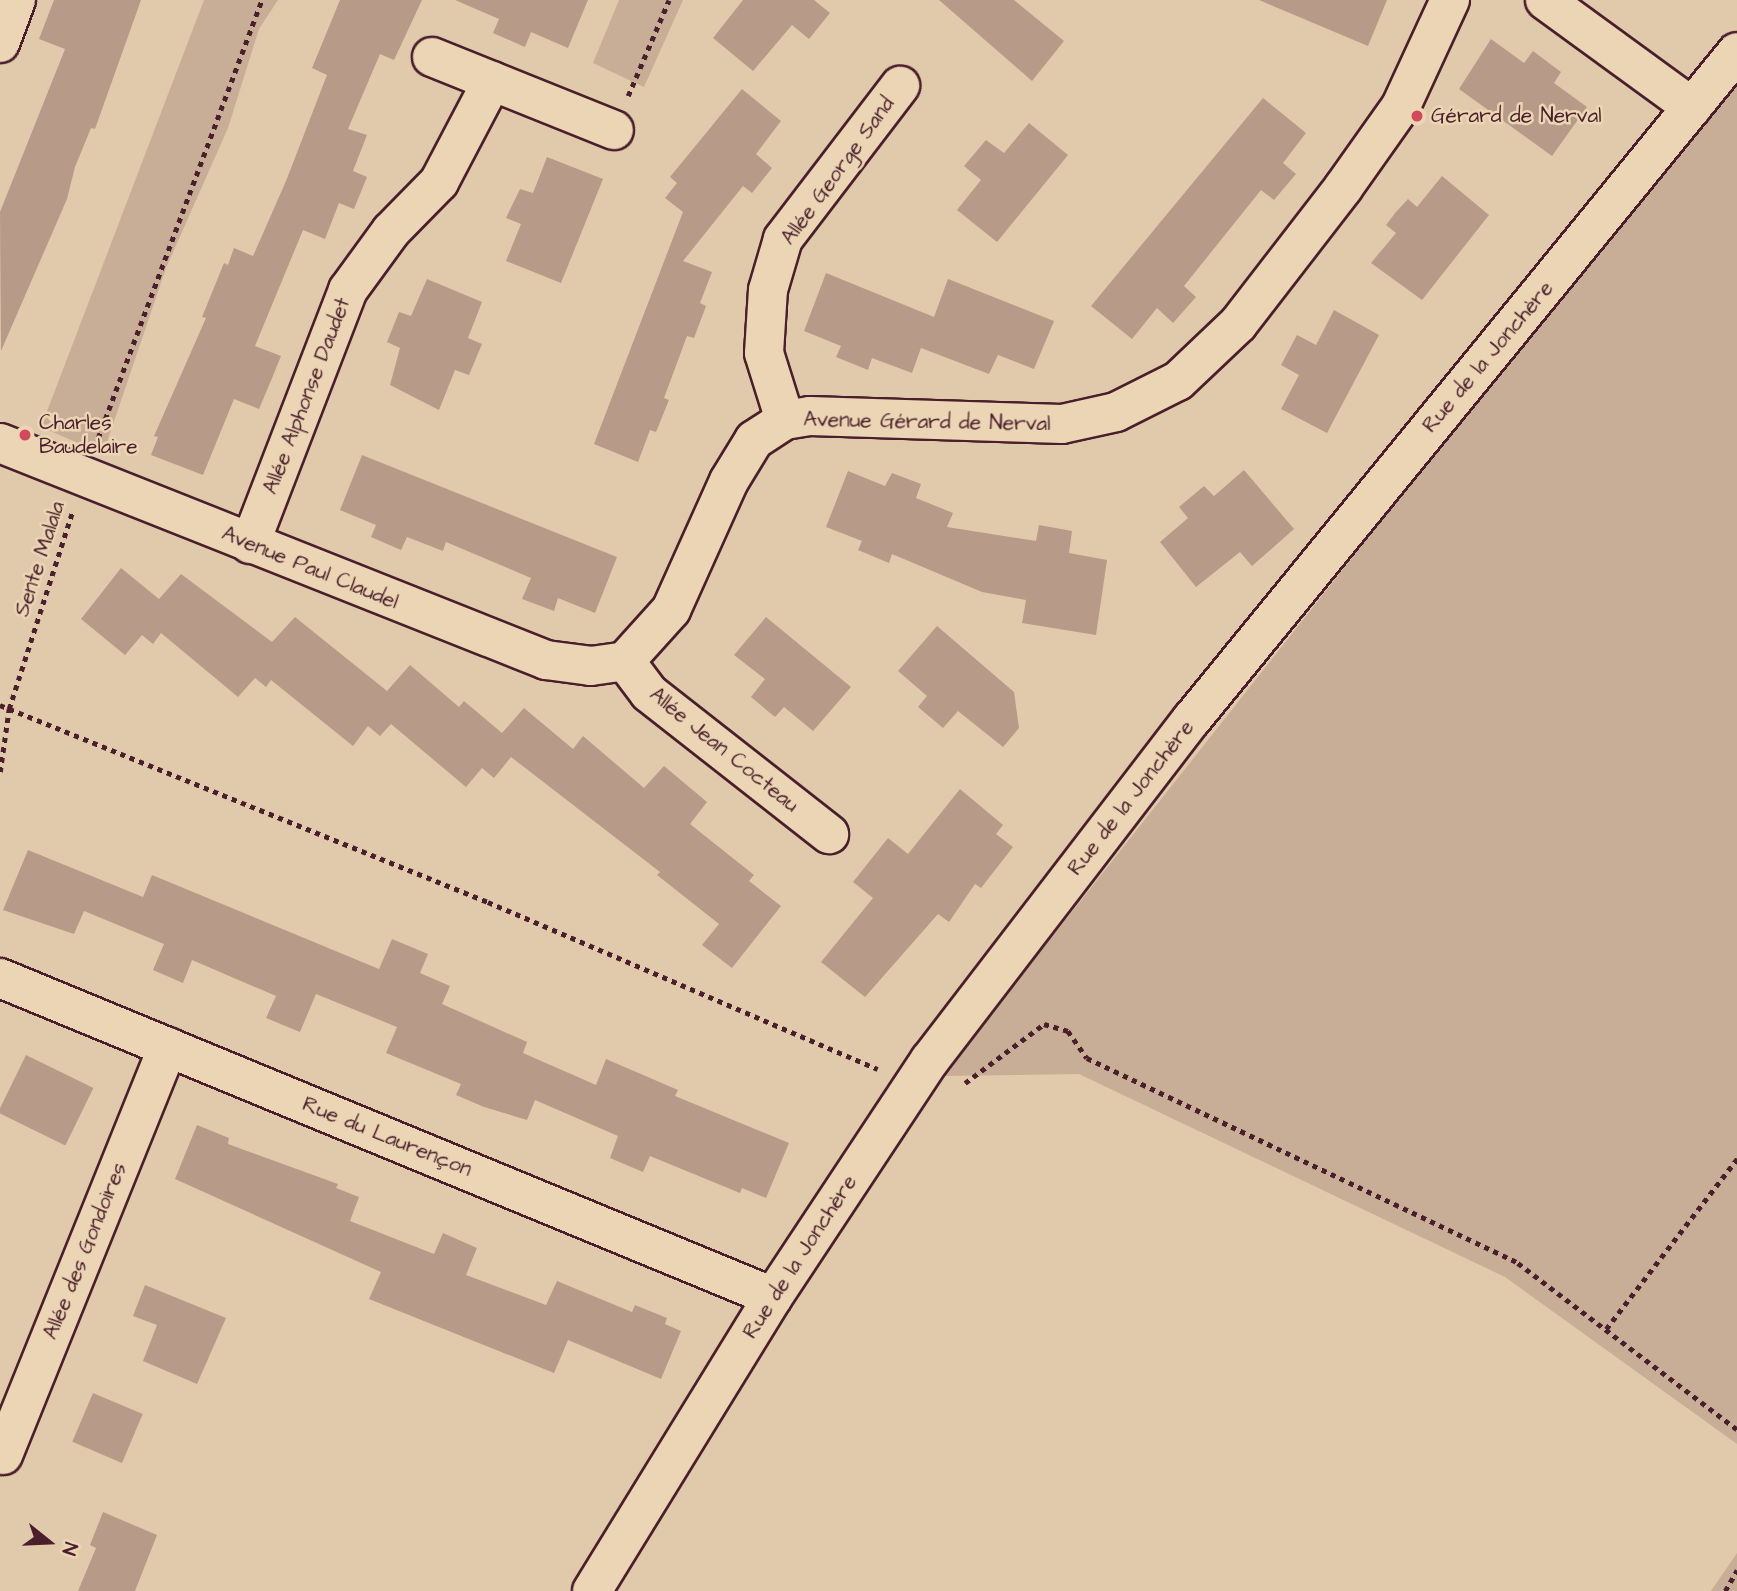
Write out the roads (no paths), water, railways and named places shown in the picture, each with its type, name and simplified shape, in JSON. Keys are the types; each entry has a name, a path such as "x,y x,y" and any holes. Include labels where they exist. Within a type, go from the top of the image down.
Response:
{"street":[{"path":"0,43 16,0"},
{"name":"Avenue Gérard de Nerval","path":"625,661 671,610 729,481 754,440 785,420 810,416 1062,424 1116,412 1178,381 1238,324 1343,188 1401,106 1450,0"},
{"path":"1545,0 1692,107"},
{"name":"Rue de la Jonchère","path":"592,1591 773,1297 912,1084 1192,719 1737,52"},
{"path":"432,57 614,130"},
{"name":"Allée Alphonse Daudet","path":"250,544 348,290 390,231 439,182 492,81"},
{"name":"Allée George Sand","path":"785,420 764,353 768,290 783,239 900,86"},
{"name":"Avenue Paul Claudel","path":"0,443 546,660 591,666 625,661"},
{"name":"Allée Jean Cocteau","path":"625,661 649,693 829,834"},
{"name":"Rue du Laurençon","path":"0,978 773,1297"},
{"name":"Allée des Gondoires","path":"3,1455 168,1047"}],"place":[{"name":"Gérard de Nerval","path":"1417,116"},
{"name":"Charles Baudelaire","path":"25,435"}]}
